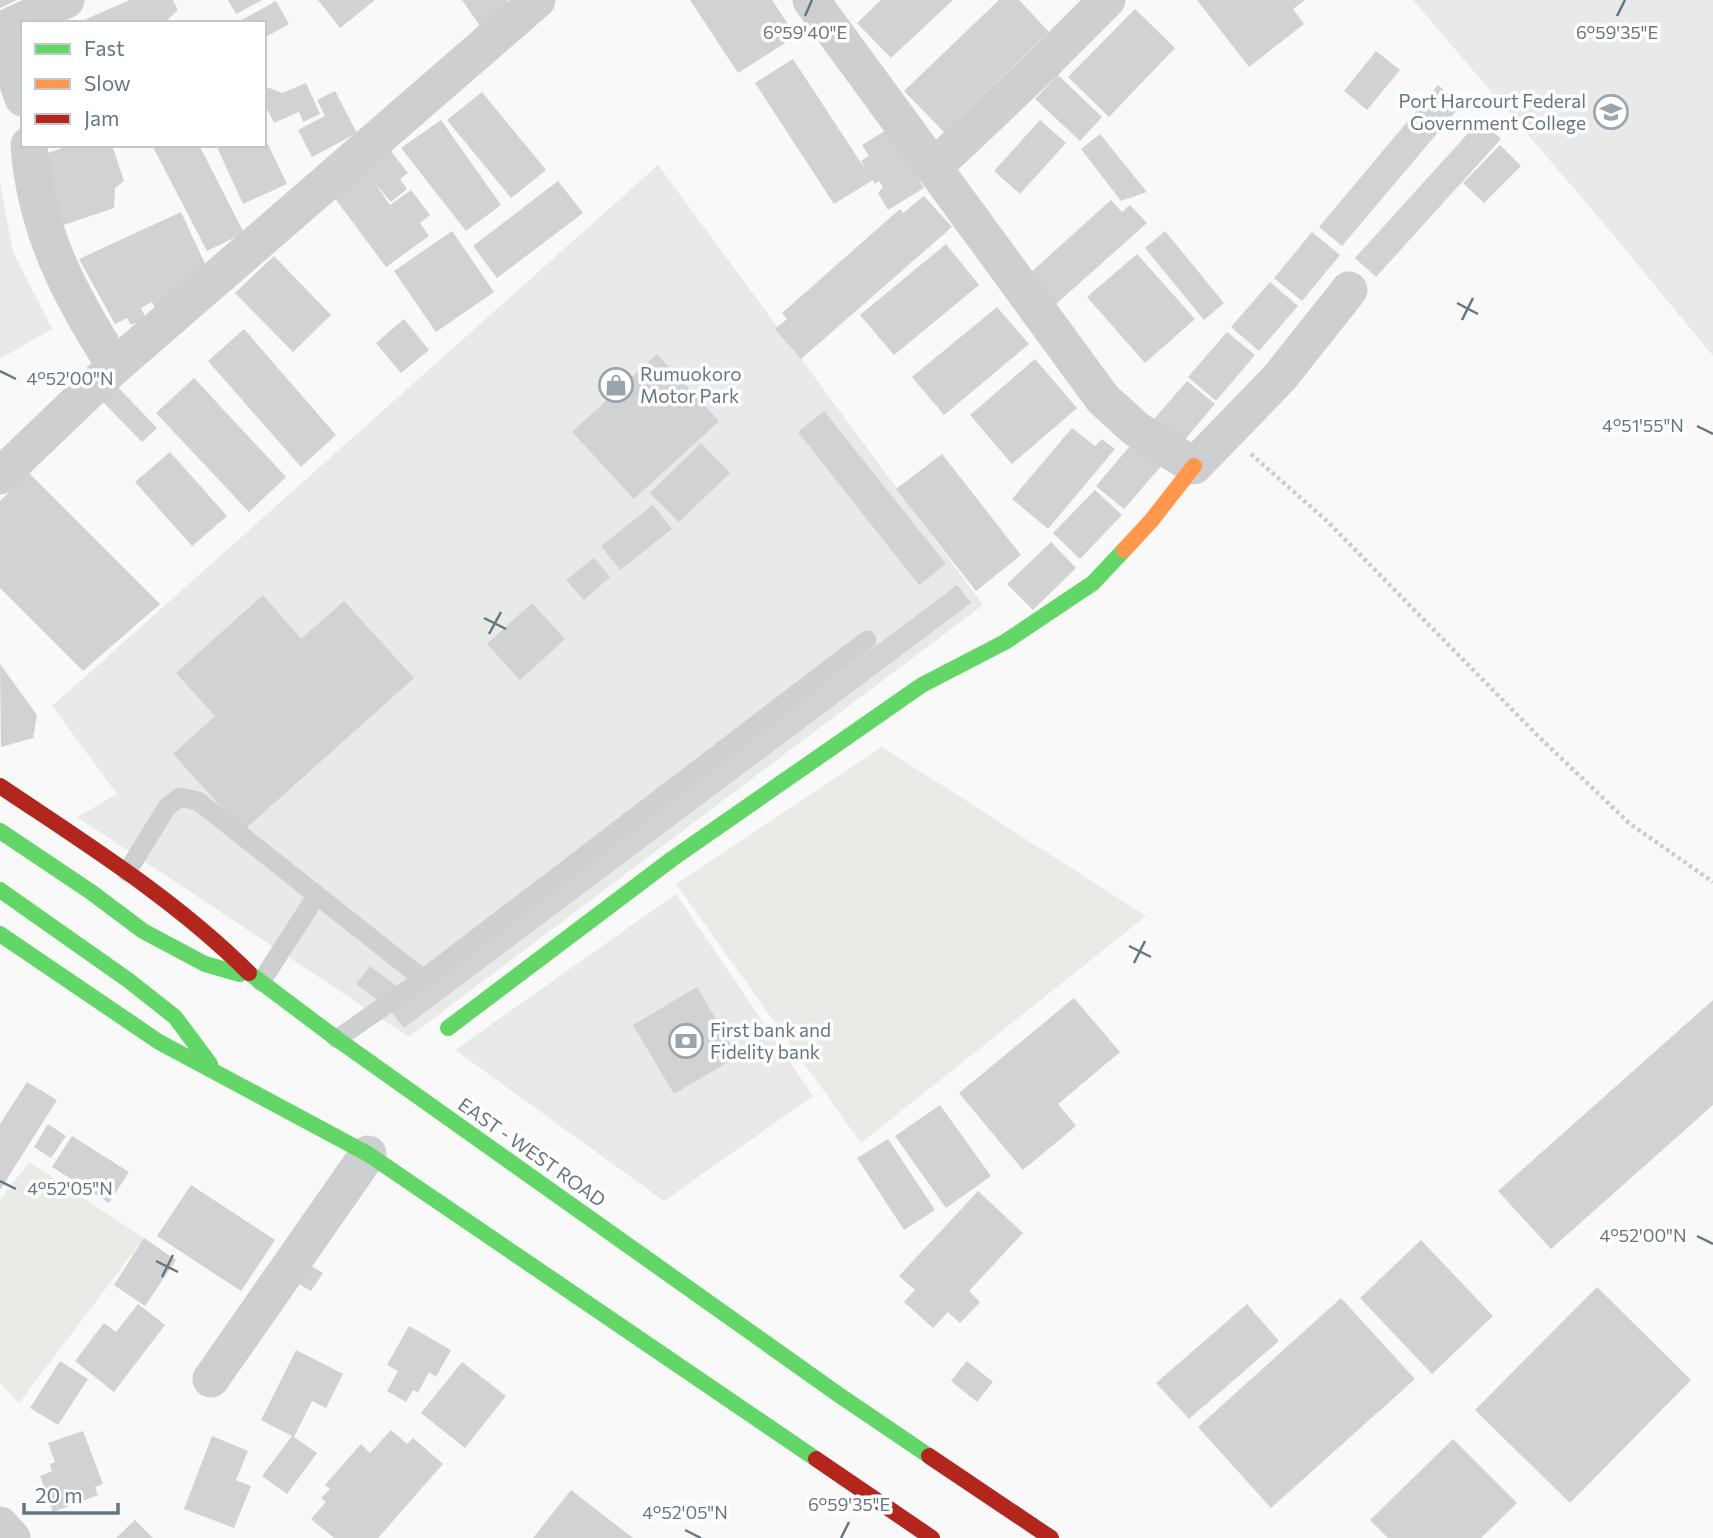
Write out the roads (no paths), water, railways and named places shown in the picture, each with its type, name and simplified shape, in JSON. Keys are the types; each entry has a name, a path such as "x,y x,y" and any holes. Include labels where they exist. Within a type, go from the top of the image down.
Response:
{"main road":[{"path":"447,1028 672,859 922,685 1005,642 1093,583 1151,521 1194,466"},
{"name":"EAST - WEST ROAD","path":"0,786 127,872 219,943 258,981 337,1039 828,1387 1051,1538"},
{"path":"0,831 91,892 143,931 205,964 258,981"},
{"path":"0,890 63,933 175,1017 216,1073"},
{"path":"0,934 159,1042 368,1154 932,1538"}],"street":[{"path":"23,21 66,0"},
{"path":"0,476 115,366 537,0"},
{"path":"811,0 1103,399 1136,429 1194,466 1280,377 1349,290"},
{"path":"933,168 1107,0"},
{"path":"21,22 0,32 21,92"},
{"path":"29,147 32,177 54,259 84,318 115,366"},
{"path":"211,1379 368,1154"},
{"path":"0,1525 12,1538"}],"lane":[{"path":"337,1039 423,979 867,640"},
{"path":"127,872 167,807 180,797 198,801 423,979"},
{"path":"258,981 317,895"}],"place":[{"name":"Port Harcourt Federal Government College","path":"1611,112"},
{"name":"Rumuokoro Motor Park","path":"616,385"},
{"name":"First bank and Fidelity bank","path":"686,1041"}]}
